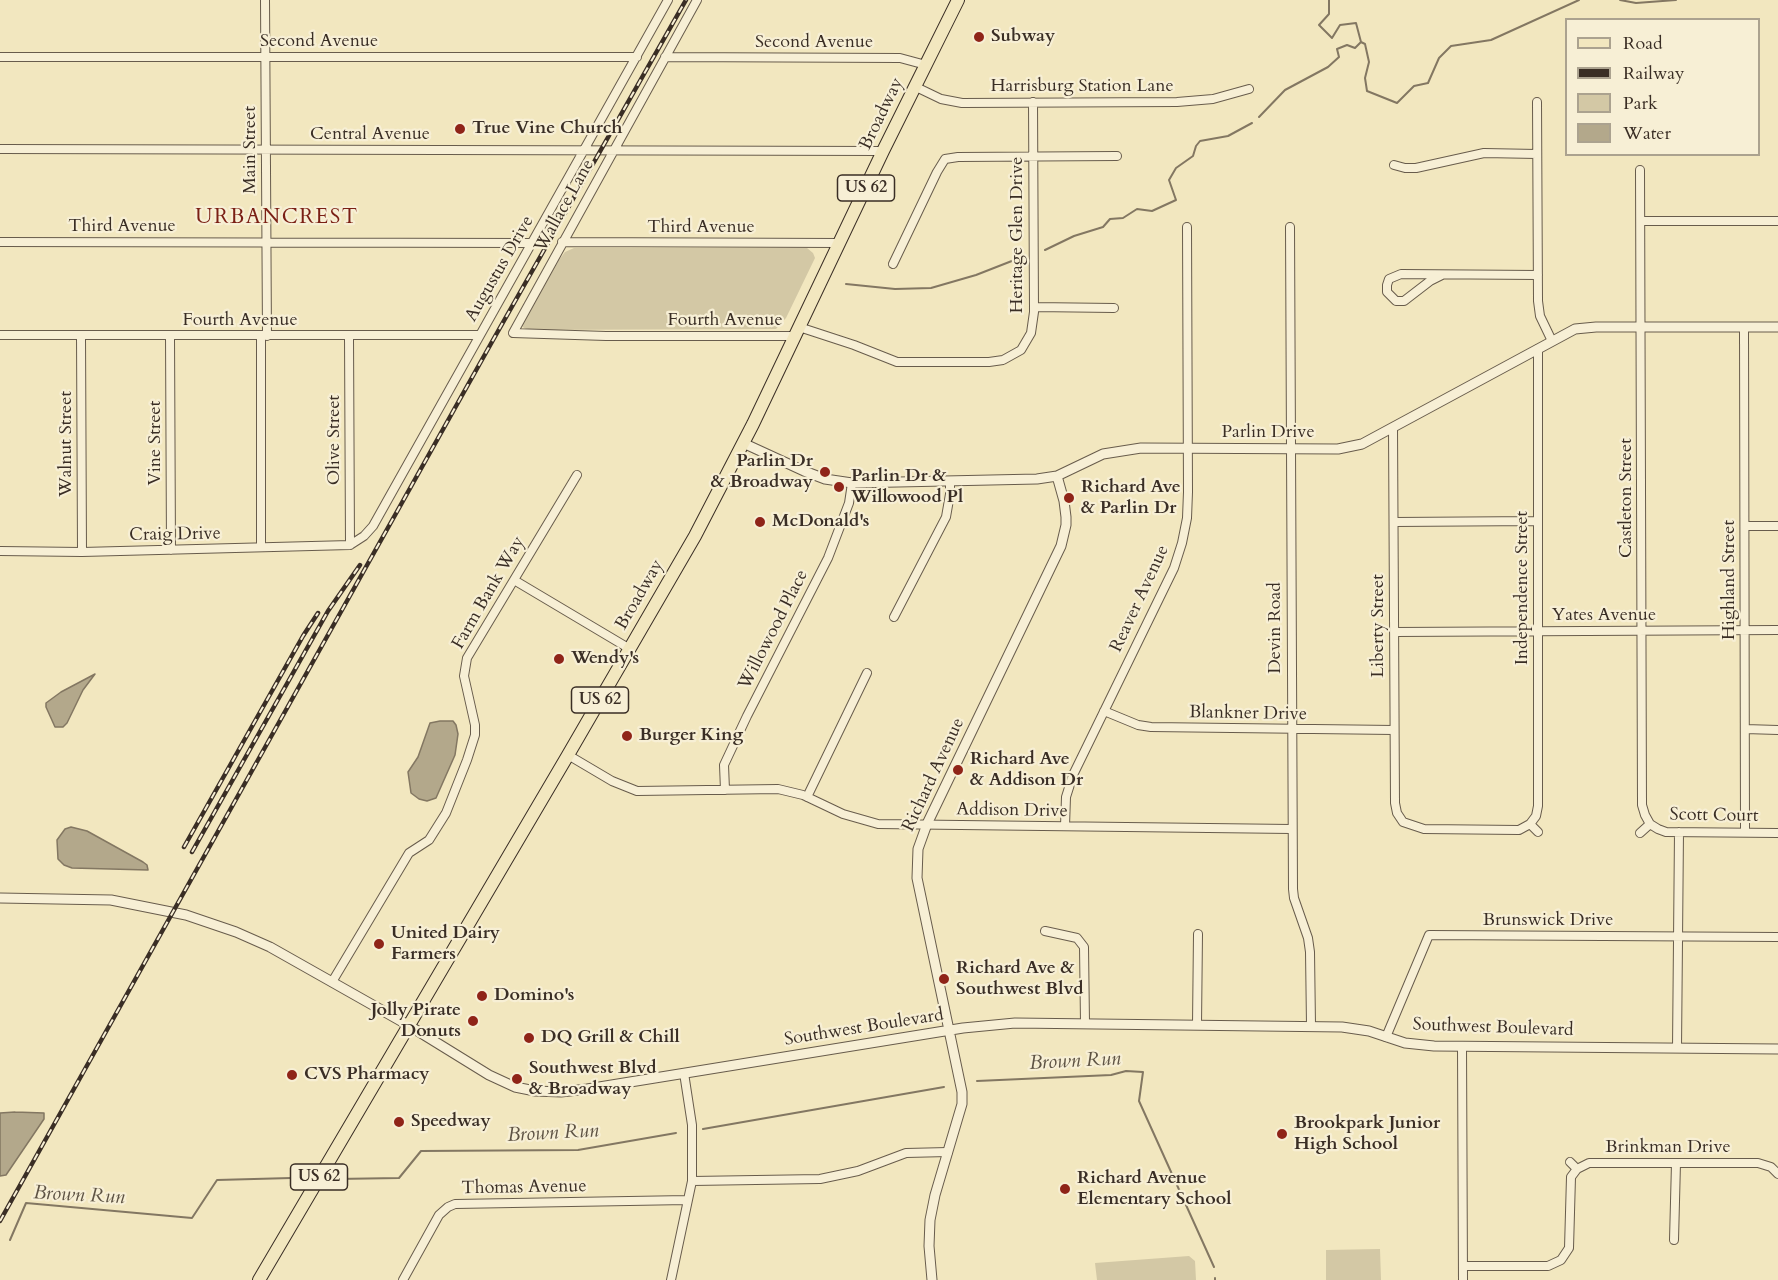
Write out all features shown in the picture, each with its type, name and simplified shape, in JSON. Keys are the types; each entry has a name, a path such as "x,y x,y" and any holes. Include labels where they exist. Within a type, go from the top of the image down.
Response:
{"main road":[{"name":"Broadway","path":"259,1280 695,536 743,443 958,0"}],"street":[{"name":"Main Street","path":"261,547 266,243 265,0"},
{"name":"Augustus Drive","path":"350,545 364,536 373,526 668,0"},
{"name":"Wallace Lane","path":"513,333 697,0"},
{"name":"Second Avenue","path":"0,57 637,57"},
{"name":"Second Avenue","path":"665,57 900,58 926,65"},
{"name":"Harrisburg Station Lane","path":"916,87 951,102 1192,101 1213,99 1250,89"},
{"name":"Heritage Glen Drive","path":"797,332 854,345 897,362 988,362 1003,360 1021,350 1031,333 1034,307 1033,102"},
{"path":"1538,102 1540,316 1552,341"},
{"name":"Central Avenue","path":"0,149 883,151"},
{"path":"1394,165 1416,168 1484,153 1537,154"},
{"path":"893,264 945,159 1117,156"},
{"name":"Castleton Street","path":"1640,170 1642,805 1650,824"},
{"path":"1641,221 1778,221"},
{"name":"Reaver Avenue","path":"1065,826 1068,786 1174,568 1182,543 1187,518 1187,227"},
{"name":"Devin Road","path":"1290,227 1291,829 1294,898 1308,938 1310,952 1311,1025"},
{"name":"Third Avenue","path":"0,242 532,243"},
{"name":"Third Avenue","path":"562,242 840,243"},
{"path":"1442,275 1430,281 1404,301 1396,302 1387,292 1387,285 1394,276 1401,274 1538,274"},
{"path":"1034,307 1114,308"},
{"name":"Parlin Drive","path":"743,443 804,471 852,483 1014,480 1057,476 1089,460 1118,450 1140,448 1350,447 1362,444 1393,428 1565,333 1584,327 1778,327"},
{"name":"Highland Street","path":"1744,328 1745,832"},
{"name":"Fourth Avenue","path":"513,333 606,336 797,332"},
{"name":"Walnut Street","path":"81,335 82,552"},
{"name":"Vine Street","path":"170,335 171,550"},
{"name":"Fourth Avenue","path":"0,336 480,335"},
{"name":"Olive Street","path":"349,336 350,545"},
{"name":"Independence Street","path":"1530,824 1536,816 1538,806 1538,349"},
{"name":"Liberty Street","path":"1393,428 1394,730 1397,813 1403,822 1412,827 1436,829 1519,830 1530,824"},
{"name":"Farm Bank Way","path":"332,982 409,853 429,840 437,830 454,797 475,735 475,725 464,676 467,658 577,474"},
{"name":"Richard Avenue","path":"932,1280 929,1246 930,1220 962,1104 962,1092 916,869 918,849 927,824 1063,542 1066,516 1057,476"},
{"path":"894,617 946,517 950,481"},
{"name":"Willowood Place","path":"725,790 724,765 828,558 849,503 852,483"},
{"path":"1394,522 1538,521"},
{"path":"1745,526 1778,526"},
{"name":"Craig Drive","path":"0,551 82,552 350,545"},
{"path":"514,580 630,649"},
{"name":"Yates Avenue","path":"1394,632 1778,630"},
{"path":"807,797 867,673"},
{"name":"Blankner Drive","path":"1104,711 1138,725 1150,727 1394,730"},
{"path":"1745,729 1778,730"},
{"name":"Addison Drive","path":"568,755 612,781 637,791 778,789 807,797 859,820 878,824 1291,829"},
{"path":"1530,824 1538,832"},
{"path":"1641,833 1650,824"},
{"name":"Scott Court","path":"1650,824 1666,832 1778,833"},
{"path":"1677,1048 1679,832"},
{"name":"Southwest Boulevard","path":"0,898 92,899 146,906 237,932 270,947 408,1025 489,1076 522,1089 561,1092 950,1031 1015,1023 1311,1025 1355,1028 1418,1045 1462,1047 1778,1049"},
{"path":"1045,931 1077,938 1084,947 1085,1023"},
{"path":"1197,1024 1198,934"},
{"name":"Brunswick Drive","path":"1386,1037 1429,935 1778,937"},
{"path":"1462,1047 1463,1280"},
{"path":"671,1280 692,1181 692,1125 684,1074"},
{"path":"692,1181 820,1179 858,1172 906,1153 948,1152"},
{"path":"1463,1266 1548,1266 1567,1259 1570,1183 1577,1169 1570,1162"},
{"name":"Brinkman Drive","path":"1577,1169 1589,1163 1599,1162 1758,1163 1777,1170"},
{"path":"1674,1240 1676,1163"},
{"name":"Thomas Avenue","path":"403,1280 439,1215 455,1204 687,1200"}],"green space":[{"path":"574,248 807,248 815,258 786,318 776,329 529,330 524,328 521,325 559,260 565,252"},
{"path":"1380,1249 1381,1280 1326,1280 1326,1250"},
{"path":"1189,1256 1195,1261 1196,1280 1097,1280 1095,1263"}],"water":[{"path":"95,674 83,690 67,723 63,727 55,727 46,703 61,692"},
{"path":"453,721 456,725 458,734 455,755 436,798 427,801 411,793 408,772 418,757 430,723"},
{"path":"71,827 87,831 143,862 147,865 148,870 72,868 64,865 58,859 57,840 65,829"},
{"path":"0,1113 44,1113 44,1119 6,1175 0,1176"}],"waterway":[{"path":"1329,0 1329,14 1319,25 1332,38 1340,25 1356,23 1361,42 1365,44 1369,62 1365,78 1367,91 1397,103 1414,86 1428,83 1439,58 1451,46 1491,40 1579,0"},
{"path":"1620,0 1636,3 1676,0"},
{"path":"1259,117 1285,90 1328,67 1339,57 1337,49 1347,45 1355,48 1361,42"},
{"path":"1045,250 1074,236 1103,227 1110,219 1123,218 1137,209 1152,211 1176,200 1169,180 1176,168 1193,156 1200,141 1228,136 1252,123"},
{"path":"846,284 895,289 931,288 976,275 1022,257"},
{"name":"Brown Run","path":"977,1081 1111,1075 1126,1071 1143,1072 1139,1101 1214,1267"},
{"name":"Brown Run","path":"703,1129 944,1087"},
{"name":"Brown Run","path":"336,1179 399,1178 421,1151 578,1150 676,1133"},
{"name":"Brown Run","path":"10,1240 26,1203 192,1218 217,1180 291,1178"}],"railway":[{"path":"0,1221 686,0"},
{"path":"192,852 328,611 360,565"},
{"path":"184,847 318,613"}],"place":[{"name":"Subway","path":"979,37"},
{"name":"True Vine Church","path":"460,129"},
{"name":"Parlin Dr & Broadway","path":"825,472"},
{"name":"Parlin Dr & Willowood Pl","path":"839,487"},
{"name":"Richard Ave & Parlin Dr","path":"1069,498"},
{"name":"McDonald's","path":"760,522"},
{"name":"Wendy's","path":"559,659"},
{"name":"Burger King","path":"627,736"},
{"name":"Richard Ave & Addison Dr","path":"958,770"},
{"name":"United Dairy Farmers","path":"379,944"},
{"name":"Richard Ave & Southwest Blvd","path":"944,979"},
{"name":"Domino's","path":"482,996"},
{"name":"Jolly Pirate Donuts","path":"473,1021"},
{"name":"DQ Grill & Chill","path":"529,1038"},
{"name":"CVS Pharmacy","path":"292,1075"},
{"name":"Southwest Blvd & Broadway","path":"517,1079"},
{"name":"Speedway","path":"399,1122"},
{"name":"Brookpark Junior High School","path":"1282,1134"},
{"name":"Richard Avenue Elementary School","path":"1065,1189"}],"district":[{"name":"URBANCREST","path":"277,218"}]}
